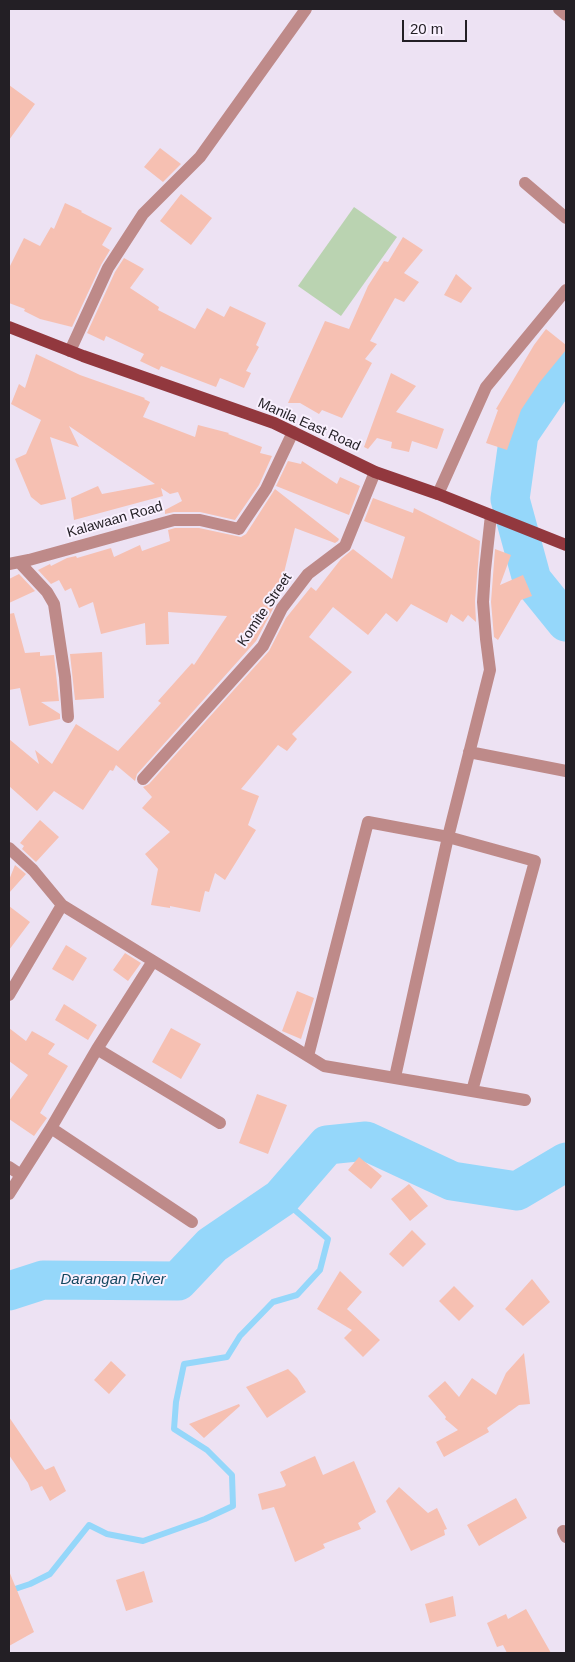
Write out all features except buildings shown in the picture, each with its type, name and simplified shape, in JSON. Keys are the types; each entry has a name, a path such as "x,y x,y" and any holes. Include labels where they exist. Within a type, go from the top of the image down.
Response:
{"main road":[{"name":"Manila East Road","path":"9,327 70,351 274,422 375,472 438,494 566,544"}],"street":[{"path":"70,351 108,268 143,214 200,157 306,9"},
{"path":"559,9 566,15"},
{"path":"525,184 566,218"},
{"path":"438,494 486,388 566,290"},
{"name":"Kalawaan Road","path":"14,563 174,520 200,520 239,529 266,489 293,432"},
{"name":"Komite Street","path":"143,779 262,646 282,608 308,574 345,546 375,472"},
{"path":"395,1077 448,837 490,670 483,602 485,570 493,516"},
{"path":"14,563 47,592 54,604 65,677 68,717"},
{"path":"469,752 566,771"},
{"path":"308,1056 368,822 448,837 535,861 472,1091"},
{"path":"9,848 34,870 62,905 324,1066 525,1100"},
{"path":"9,995 62,905"},
{"path":"9,1194 52,1128 96,1049 153,961"},
{"path":"96,1049 220,1124"},
{"path":"52,1128 192,1222"},
{"path":"9,1167 21,1175"}],"green space":[{"path":"354,207 397,237 341,316 298,286"}],"waterway":[{"name":"Darangan River","path":"566,365 519,434 510,499 532,580 566,622"},
{"name":"Darangan River","path":"9,1291 43,1280 178,1281 212,1245 281,1198 327,1145 366,1141 452,1181 517,1191 566,1162"},
{"path":"9,1591 30,1584 50,1574 89,1525 107,1534 143,1541 205,1519 233,1506 232,1475 207,1450 174,1429 176,1402 184,1364 227,1357 240,1336 273,1302 297,1295 320,1270 328,1239 281,1198"}]}
